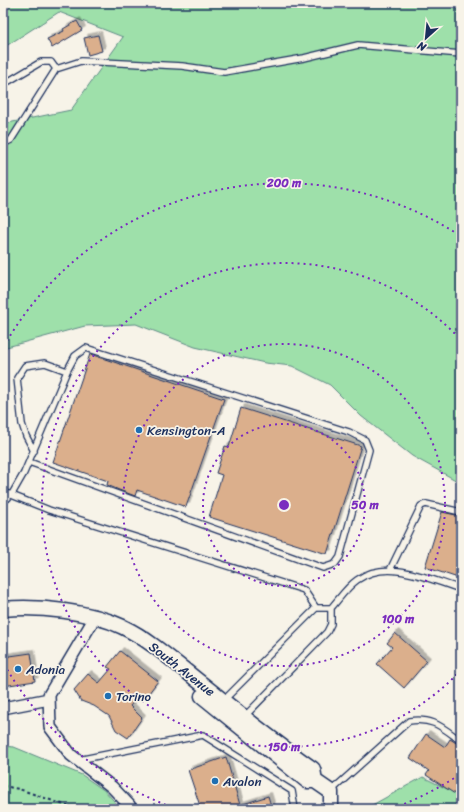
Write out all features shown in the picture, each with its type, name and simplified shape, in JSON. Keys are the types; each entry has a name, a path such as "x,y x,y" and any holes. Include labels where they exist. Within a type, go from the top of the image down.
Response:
{"street":[{"name":"South Avenue","path":"3,609 17,608 68,612 95,617 122,626 147,641 224,701 243,718 313,769 315,780 331,792"},
{"path":"3,616 77,620 123,634 169,667 230,720 307,781 315,780"},
{"path":"91,624 49,695 50,727 71,755 112,787 131,809"},
{"path":"3,708 49,699"},
{"path":"331,792 331,809"}],"lane":[{"path":"3,144 11,140 56,69 81,61 182,66 224,72 304,58 358,45 461,54"},
{"path":"9,81 41,62 52,62 56,69"},
{"path":"3,501 8,498 29,462 66,372 75,356 86,348 341,429 364,440 369,450 340,557 335,564 323,568 29,462"},
{"path":"34,451 26,436 22,424 17,378 25,366 45,363 66,372"},
{"path":"3,489 10,494 49,510 304,590 316,608"},
{"path":"390,570 421,506 426,504 461,512"},
{"path":"243,718 327,632 331,624 332,608 356,581 374,571 390,570 415,575 461,589"},
{"path":"224,701 316,608 332,608"},
{"path":"331,792 410,721 422,719 435,722 461,741"},
{"path":"77,760 203,735 292,791 295,809"}],"path":[{"path":"3,786 19,789 76,809"}],"green space":[{"path":"3,3 461,3 461,483 412,456 361,416 330,385 292,366 265,363 195,347 136,324 85,326 3,348 3,124 71,110 123,37 59,12 3,48"},
{"path":"3,746 14,747 82,775 105,791 121,809 3,809"},
{"path":"423,777 461,796 461,809 365,809"}],"building":[{"path":"77,21 82,30 52,48 47,39 64,31 63,29"},
{"path":"98,35 102,51 88,55 84,38"},
{"name":"Kensington-A","path":"90,354 224,399 186,507 137,490 135,496 107,485 108,481 53,462"},
{"path":"241,408 361,446 327,554 209,517 222,475 216,473 225,446 229,447"},
{"path":"442,512 461,516 461,579 425,567"},
{"path":"395,633 427,661 404,688 377,664 392,647 387,643"},
{"name":"Torino","path":"120,651 158,681 145,698 140,694 130,706 142,718 128,738 116,730 109,716 94,706 81,701 74,690 88,674 99,683 111,669 107,667"},
{"name":"Adonia","path":"31,653 35,681 3,686 3,657"},
{"path":"426,734 445,747 450,739 461,746 461,798 426,775 429,771 410,758"},
{"name":"Avalon","path":"226,757 240,805 268,796 272,809 201,809 188,770"}],"place":[{"name":"Kensington-A","path":"139,430"},
{"name":"Adonia","path":"18,669"},
{"name":"Torino","path":"108,696"},
{"name":"Avalon","path":"215,781"}]}
